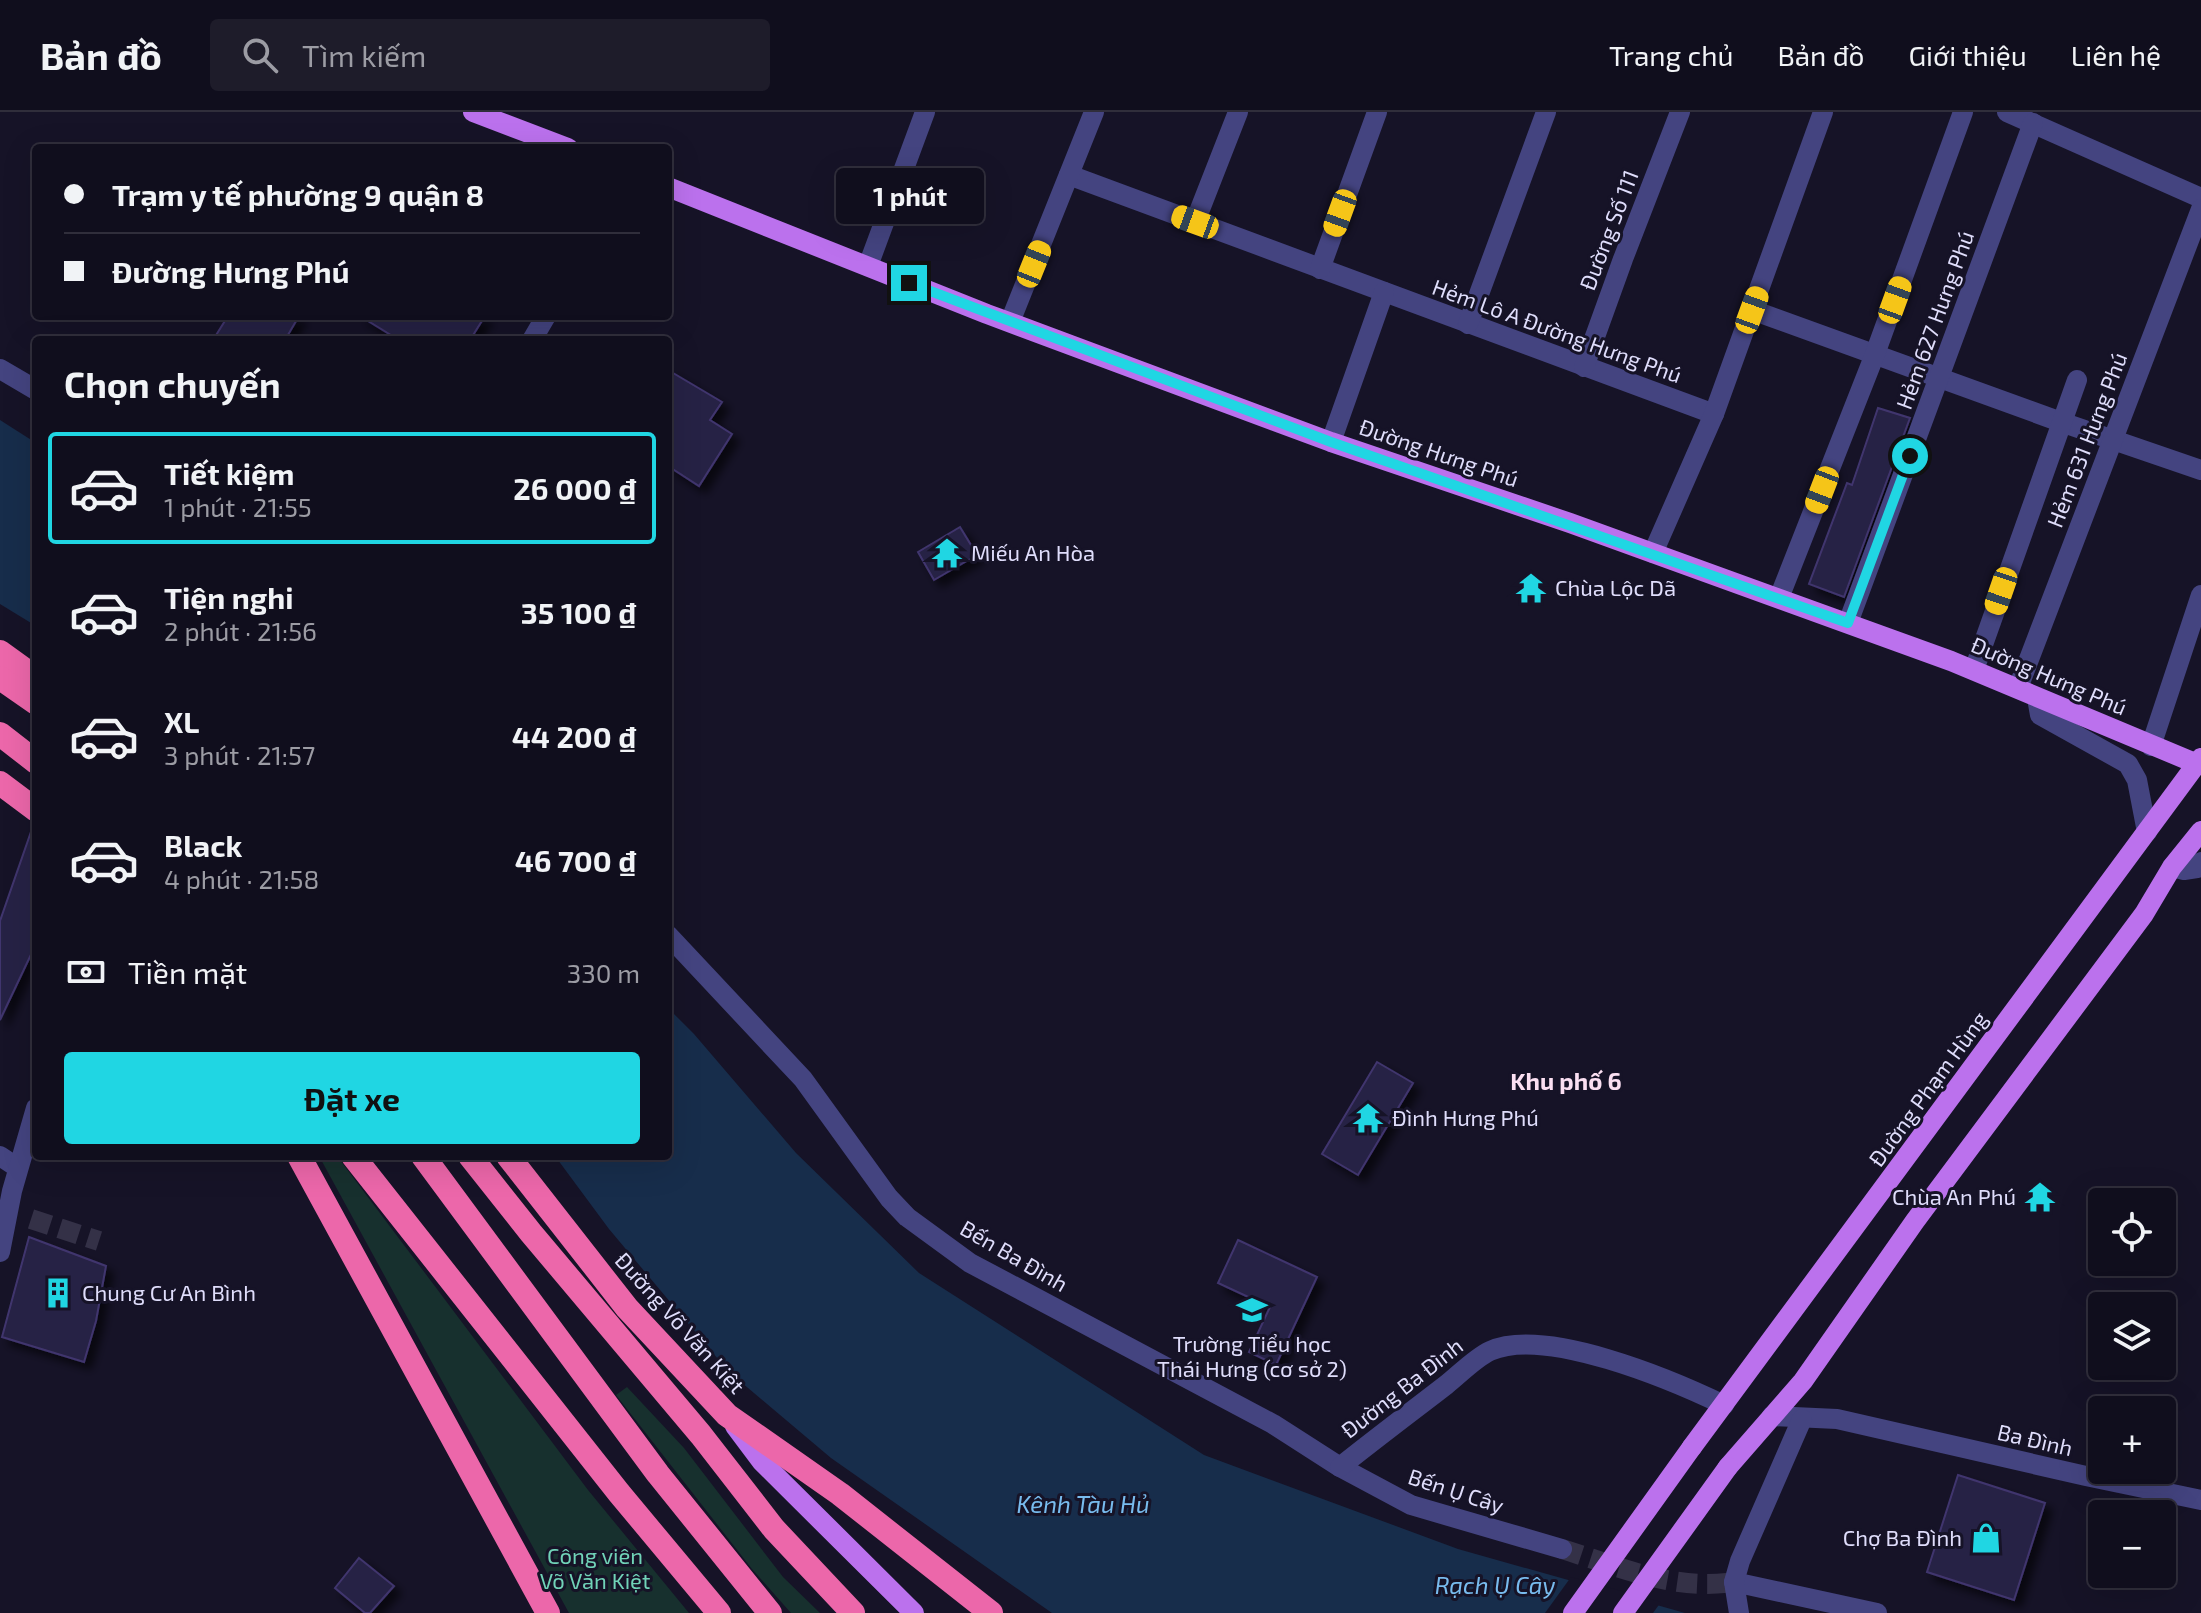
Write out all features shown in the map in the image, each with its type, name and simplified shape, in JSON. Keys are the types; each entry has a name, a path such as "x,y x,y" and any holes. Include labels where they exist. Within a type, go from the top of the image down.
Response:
{"highway":[{"path":"0,652 32,675"},
{"path":"0,678 32,700"},
{"path":"0,734 32,759"},
{"path":"0,783 32,807"},
{"path":"301,1160 548,1613"},
{"path":"356,1160 619,1493 719,1613"},
{"path":"426,1160 658,1474 770,1613"},
{"path":"473,1160 701,1435 774,1529 853,1613"},
{"name":"Đường Võ Văn Kiệt","path":"511,1160 627,1308 727,1415 840,1494 991,1613"},
{"path":"531,1233 627,1308"}],"main road":[{"path":"473,112 557,144"},
{"name":"Đường Hưng Phú","path":"672,189 1010,322 1331,442 1848,623 1974,670 2151,746 2198,760"},
{"name":"Đường Phạm Hùng","path":"1573,1613 2198,760"},
{"path":"1623,1613 1728,1467 1803,1381 1915,1221 2144,914 2172,867 2201,831"},
{"path":"727,1415 762,1462 914,1613"}],"street":[{"path":"868,266 925,112"},
{"path":"1010,322 1094,112"},
{"path":"1195,222 1238,112"},
{"path":"1320,269 1377,112"},
{"path":"1468,324 1546,112"},
{"name":"Đường Số 111","path":"1584,367 1680,112"},
{"path":"1653,553 1714,414 1823,112"},
{"path":"1779,598 1875,354 1963,112"},
{"path":"2007,112 2201,198"},
{"name":"Hẻm 627 Hưng Phú","path":"1848,623 2033,123"},
{"name":"Hẻm Lô A Đường Hưng Phú","path":"1069,175 1714,414"},
{"name":"Hẻm 631 Hưng Phú","path":"2028,693 2113,438 2201,209"},
{"path":"1331,442 1384,292"},
{"path":"1752,310 2201,470"},
{"path":"0,369 32,388"},
{"path":"1974,670 2077,380"},
{"path":"2151,746 2195,628 2201,595"},
{"path":"2028,693 2040,715 2128,764 2137,780 2147,832"},
{"path":"2172,867 2184,870 2197,868 2201,862"},
{"name":"Bến Ba Đình","path":"672,939 803,1079 889,1198 907,1217 970,1263 1273,1424 1340,1467"},
{"path":"0,1252 18,1168 32,1121"},
{"path":"0,1156 18,1168"},
{"name":"Đường Ba Đình","path":"1340,1467 1490,1351 1526,1345 1557,1347 1635,1367 1679,1383 1724,1405"},
{"path":"1739,1613 1734,1582 1740,1561 1802,1419 1772,1416"},
{"name":"Ba Đình","path":"1802,1419 1837,1419 2201,1500"},
{"name":"Bến Ụ Cây","path":"1340,1467 1411,1505 1562,1549"},
{"path":"1734,1582 1877,1613"}],"green space":[{"name":"Công viên Võ Văn Kiệt","path":"321,1160 340,1160 588,1490 689,1613 569,1613"},
{"path":"627,1387 684,1448 783,1577 820,1613 791,1613 752,1569 616,1395"}],"water":[{"path":"0,420 32,440 32,624 0,604"},
{"name":"Kênh Tàu Hủ","path":"672,1012 796,1153 919,1273 1204,1455 1458,1549 1685,1613 1052,1613 831,1458 728,1371 609,1229 558,1160 672,1160"}],"pier":[{"path":"1571,1577 1661,1602 1653,1613 1545,1613"}],"building":[{"path":"226,320 297,320 287,336 216,336"},
{"path":"366,320 482,320 472,336 392,336"},
{"path":"672,372 722,402 710,420 732,434 699,486 672,469"},
{"path":"1878,408 1910,418 1844,597 1809,584 1847,483 1852,485"},
{"name":"Miếu An Hòa","path":"960,527 977,555 934,580 918,552"},
{"path":"32,829 32,952 0,1020 0,921"},
{"name":"Đình Hưng Phú","path":"1377,1062 1413,1083 1358,1175 1322,1154"},
{"name":"Chung Cư An Bình","path":"29,1237 106,1266 96,1321 84,1362 2,1337"},
{"path":"1238,1240 1317,1277 1276,1365 1249,1352 1270,1307 1218,1283"},
{"name":"Chợ Ba Đình","path":"1958,1475 2045,1503 2014,1600 1927,1572"},
{"path":"359,1558 394,1586 370,1613 365,1613 335,1588"}],"tunnel":[{"path":"31,1219 99,1241"},
{"path":"1562,1549 1647,1576 1690,1583 1734,1582"}],"place":[{"name":"Miếu An Hòa","path":"947,553"},
{"name":"Chùa Lộc Dã","path":"1531,588"},
{"name":"Đình Hưng Phú","path":"1368,1118"},
{"name":"Chùa An Phú","path":"2040,1197"},
{"name":"Chung Cư An Bình","path":"58,1293"},
{"name":"Trường Tiểu học Thái Hưng (cơ sở 2)","path":"1252,1310"},
{"name":"Chợ Ba Đình","path":"1986,1538"}],"district":[{"name":"Khu phố 6","path":"1566,1082"}],"route":[{"path":"909,283 1331,442 1570,523 1848,623 1910,456"}],"water label":[{"name":"Rạch Ụ Cây","path":"1495,1586"}]}
